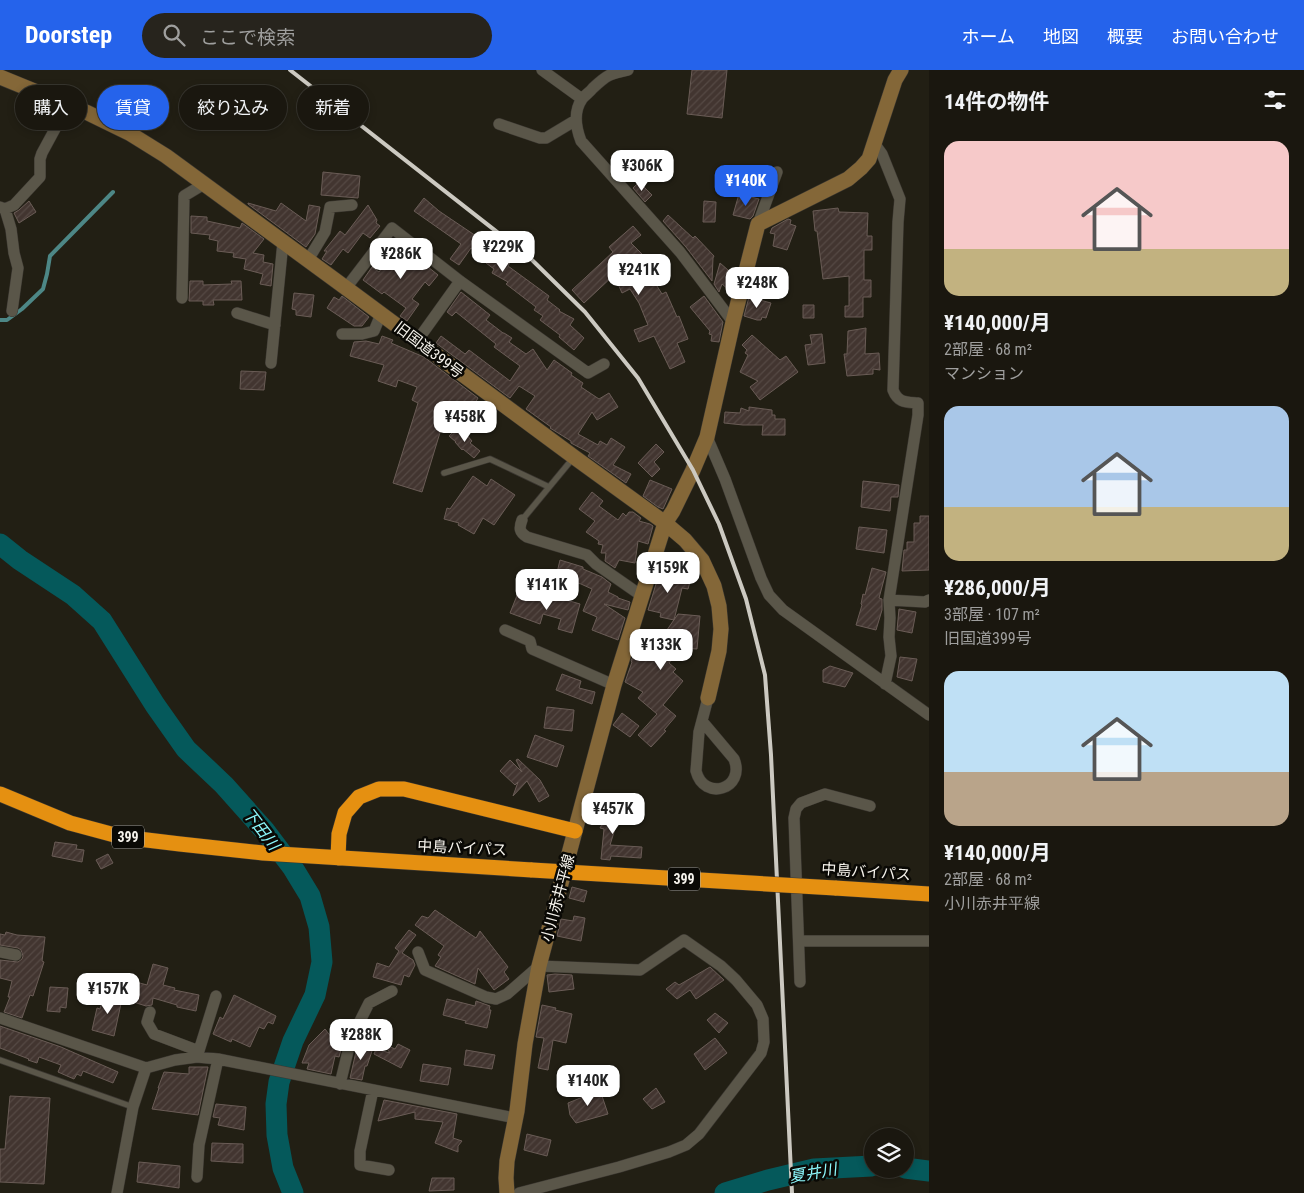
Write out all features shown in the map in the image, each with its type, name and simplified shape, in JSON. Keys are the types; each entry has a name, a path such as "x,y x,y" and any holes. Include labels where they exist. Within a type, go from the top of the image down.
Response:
{"highway":[{"path":"338,858 339,834 345,813 359,797 379,789 404,789 575,831"},
{"name":"中島バイパス","path":"0,794 70,823 122,836 263,853 929,894"}],"street":[{"path":"542,70 582,99"},
{"path":"628,70 611,74 582,99 577,109 576,120 576,129 581,142 680,252 733,322"},
{"path":"758,224 848,179 861,168 869,158 895,80 901,70"},
{"name":"旧国道399号","path":"0,77 19,85"},
{"name":"旧国道399号","path":"87,114 129,133 166,156 665,523 685,540 702,560 714,586 719,606 721,629 719,651 702,721 696,771 700,781 709,788 720,789 734,780 736,764 734,759 702,721"},
{"path":"499,124 540,138 546,138 576,120"},
{"path":"12,311 18,268 11,229 2,208 14,205 40,177 40,159 54,130"},
{"path":"874,144 882,154 900,199 895,396 900,401 918,404 918,415 889,600 891,656 885,684"},
{"path":"758,224 777,172"},
{"path":"182,298 184,196 204,184"},
{"path":"308,260 326,232 330,207 352,205"},
{"name":"小川赤井平線","path":"507,1193 507,1161 539,966 614,685 665,523 685,486 707,437 758,224"},
{"path":"346,288 392,228 460,281 588,373 604,364"},
{"path":"271,363 283,242"},
{"path":"417,341 460,281"},
{"path":"237,313 275,325"},
{"path":"342,334 362,334 374,331 381,314"},
{"path":"707,437 769,595 783,610 929,715"},
{"path":"522,520 520,528 526,537 587,555 596,564 642,596"},
{"path":"889,600 926,602 929,600"},
{"path":"505,630 530,641 532,649 614,685"},
{"path":"800,982 794,818 796,809 801,803 825,794 870,806"},
{"path":"418,952 425,970 486,998 496,999 507,994 539,966 640,970 684,940 721,966 736,980 757,1005 763,1018 764,1042 761,1053 699,1134 686,1145 619,1167 519,1193"},
{"path":"798,941 929,941"},
{"path":"0,952 16,955"},
{"path":"340,1084 351,1039 369,1003 392,991"},
{"path":"198,1054 216,996"},
{"path":"150,1012 147,1022 154,1034 198,1054 515,1118"},
{"path":"0,1018 146,1068 198,1054"},
{"path":"197,1177 199,1145 218,1059"},
{"path":"117,1193 133,1107 146,1068"},
{"path":"373,1090 360,1151 360,1165 389,1170"}],"lane":[{"path":"522,520 574,457"},
{"path":"444,473 490,458 549,487"},
{"path":"0,1060 133,1107"}],"building":[{"path":"692,70 727,70 722,118 687,114"},
{"path":"323,172 360,176 358,198 321,195"},
{"path":"639,182 652,195 645,202 633,188"},
{"path":"739,194 759,199 753,216 750,219 733,215"},
{"path":"424,198 439,211 491,244 489,248 511,261 508,266 549,296 547,300 559,311 574,319 570,325 584,338 574,350 559,337 560,335 540,320 543,316 534,310 536,307 506,284 508,282 492,273 494,269 486,263 489,259 471,248 459,265 450,259 461,244 414,211"},
{"path":"29,201 36,212 19,223 14,213"},
{"path":"704,201 716,202 715,222 703,222"},
{"path":"248,203 276,211 281,203 306,221 309,205 320,207 315,234 306,247"},
{"path":"368,205 377,220 376,223 380,226 370,238 363,233 348,253 343,249 331,265 322,259 327,251 324,251 340,231 345,235"},
{"path":"838,208 839,212 868,213 867,236 872,236 872,250 864,250 864,280 871,280 871,297 863,297 863,317 845,317 845,306 849,306 849,276 823,279 813,211"},
{"path":"668,215 693,238 695,236 714,256 712,281 663,221"},
{"path":"191,216 207,217 207,221 240,228 242,223 264,239 253,253 264,255 263,262 273,264 271,286 260,284 263,274 244,269 246,259 233,257 234,253 217,251 218,241 209,239 210,235 191,233"},
{"path":"788,219 791,220 790,224 796,226 787,250 773,246 775,234 770,233 772,228"},
{"path":"633,226 641,235 631,243 647,259 640,267 652,278 662,294 666,292 677,317 679,316 688,339 677,343 685,362 670,369 654,336 639,342 634,330 648,325 639,303 630,289 622,293 614,275 584,303 572,290 613,252 609,247"},
{"path":"398,247 438,275 429,286 425,282 412,299 419,304 407,321 400,316 406,308 363,280 372,267 379,272"},
{"path":"720,263 728,270 726,273 734,279 733,286 729,290 722,284 719,292 714,284"},
{"path":"190,281 203,281 203,285 232,284 231,281 241,281 242,300 213,300 214,305 203,305 203,301 189,301"},
{"path":"461,292 490,315 486,320 512,338 509,342 526,354 533,349 547,370 554,360 583,383 581,387 599,399 609,393 618,407 597,420 592,412 578,434 598,445 600,441 607,445 611,438 625,447 613,465 631,474 626,483 588,456 590,453 571,443 571,441 550,428 526,409 535,396 519,386 510,398 436,343 441,336 465,354 469,350 510,381 520,366 494,347 496,344 456,312 452,316 447,312"},
{"path":"294,293 314,295 311,317 296,315 296,310 292,309"},
{"path":"342,296 369,317 362,326 354,326 327,308 334,297 339,300"},
{"path":"704,296 723,322 719,342 711,341 712,335 709,334 710,331 690,307"},
{"path":"749,297 771,303 766,318 762,317 761,320 757,320 744,316"},
{"path":"803,305 814,305 814,318 803,318"},
{"path":"866,328 865,354 879,353 880,370 873,369 873,374 847,376 844,354 847,354 848,331"},
{"path":"822,334 825,363 808,365 805,345 812,344 810,335"},
{"path":"752,335 780,360 786,356 798,372 760,400 750,387 758,381 740,372 748,355 745,353 747,350 742,345"},
{"path":"382,336 393,340 391,343 424,357 478,398 465,421 459,417 445,416 422,492 393,483 418,403 412,400 417,387 398,380 396,387 378,381 384,365 350,356 354,342 366,341 379,344"},
{"path":"241,371 266,372 264,390 240,389"},
{"path":"749,407 772,410 772,415 775,415 775,419 785,419 785,435 762,435 763,425 724,423 725,412 740,413 741,408 749,411"},
{"path":"455,430 462,436 465,433 472,441 470,443 480,451 474,458 462,450 449,436"},
{"path":"656,444 664,452 654,462 660,469 652,477 638,463"},
{"path":"473,476 487,486 491,479 515,495 494,525 483,518 474,534 458,525 459,523 444,519 447,508 450,509"},
{"path":"650,480 672,489 663,509 643,496"},
{"path":"863,481 899,485 898,497 891,497 890,511 861,507"},
{"path":"592,492 603,501 599,506 618,520 623,513 626,516 629,512 633,512 641,518 639,521 653,526 648,544 638,541 635,563 619,560 615,568 605,561 606,553 601,553 603,545 598,544 599,541 586,532 595,521 579,509"},
{"path":"920,516 929,516 929,570 902,571 904,550 907,550 907,542 914,542 914,523 920,523"},
{"path":"859,527 887,530 884,553 856,549"},
{"path":"560,560 583,567 583,569 602,577 611,584 608,592 630,602 628,610 604,604 625,618 618,640 592,630 597,617 583,611 592,589 556,577"},
{"path":"872,568 886,572 879,598 882,599 882,610 876,630 856,625 863,594 865,595"},
{"path":"660,571 691,578 688,589 682,588 674,620 660,617 661,613 648,610"},
{"path":"518,593 550,605 553,596 580,604 572,633 558,629 561,619 543,614 540,624 510,613"},
{"path":"899,609 916,612 912,633 897,630"},
{"path":"678,614 700,616 697,649 680,648 669,663 676,669 673,672 683,681 663,705 676,716 664,730 666,731 651,747 638,735 657,714 638,698 643,692 625,682 638,646 636,646 642,637 647,640 651,634 660,640"},
{"path":"900,657 917,659 912,681 897,677"},
{"path":"830,666 853,673 845,687 823,682 823,670"},
{"path":"562,674 581,681 579,688 595,692 592,704 556,690"},
{"path":"547,707 574,710 572,731 544,728"},
{"path":"622,713 639,726 630,737 613,725"},
{"path":"535,735 564,746 557,767 527,757"},
{"path":"518,759 540,780 549,796 539,802 527,781 513,796 518,782 515,785 500,771 510,760 522,772 516,760"},
{"path":"597,804 615,809 613,814 619,816 610,845 642,847 641,858 611,856 610,860 601,859 604,829 600,828 602,824 592,820"},
{"path":"55,842 77,845 76,849 84,850 82,862 52,856"},
{"path":"108,854 113,863 101,869 96,860"},
{"path":"572,887 587,891 584,902 569,898"},
{"path":"435,910 476,938 480,931 508,967 504,972 509,979 494,990 478,968 475,984 435,966 441,957 438,955 444,946 415,925 422,916 428,918"},
{"path":"574,916 585,918 581,941 557,936 561,919 573,921"},
{"path":"409,930 416,935 402,953 413,960 415,965 409,977 404,975 401,985 373,977 377,963 389,967 399,951 395,948"},
{"path":"6,932 17,935 45,937 42,961 44,962 33,996 30,995 22,1018 4,1012 10,997 8,997 12,981 0,978 0,960 18,962 23,956 18,948 0,945 0,934 5,935"},
{"path":"153,964 168,968 163,985 175,988 174,990 199,995 196,1011 177,1007 177,1005 153,998 152,1005 146,1006 124,999 129,980 147,985"},
{"path":"710,967 724,980 696,999 690,990 677,999 666,989 675,982 679,985"},
{"path":"547,975 572,975 574,989 549,992"},
{"path":"50,987 68,988 66,1008 60,1007 60,1012 47,1011"},
{"path":"104,994 122,999 114,1036 92,1030 97,1008 100,1009"},
{"path":"234,995 276,1016 273,1024 268,1022 264,1029 259,1027 250,1047 232,1039 231,1042 213,1034 220,1017 223,1019"},
{"path":"447,999 475,1006 476,1001 490,1006 489,1010 491,1010 487,1028 443,1015"},
{"path":"542,1005 572,1014 566,1043 553,1040 548,1070 538,1068 544,1038 536,1037"},
{"path":"715,1013 728,1023 719,1033 707,1020"},
{"path":"0,1026 61,1047 118,1072 113,1083 83,1071 81,1076 77,1074 74,1079 58,1072 61,1065 39,1057 37,1063 0,1048"},
{"path":"325,1029 332,1038 343,1042 339,1057 335,1056 331,1074 307,1069 309,1063 302,1063 309,1045"},
{"path":"715,1038 727,1053 705,1070 694,1054"},
{"path":"358,1043 373,1048 367,1066 365,1066 362,1080 350,1078"},
{"path":"384,1044 395,1049 398,1044 410,1050 401,1068 374,1054 376,1049 390,1053"},
{"path":"466,1050 495,1055 492,1069 464,1065"},
{"path":"423,1064 451,1068 448,1085 420,1081"},
{"path":"189,1067 208,1067 198,1115 152,1109 164,1072 189,1074"},
{"path":"656,1088 665,1102 652,1109 643,1099"},
{"path":"600,1090 608,1114 576,1123 570,1115 568,1103"},
{"path":"10,1096 50,1098 44,1184 0,1182 0,1149 5,1149"},
{"path":"384,1100 457,1114 453,1138 462,1141 458,1146 458,1152 435,1143 443,1122 415,1119 415,1112 378,1121"},
{"path":"216,1104 246,1107 244,1130 218,1125 220,1118 213,1117"},
{"path":"527,1134 551,1140 547,1156 524,1150"},
{"path":"212,1143 243,1144 243,1163 211,1161"},
{"path":"139,1162 180,1166 179,1188 137,1182"},
{"path":"432,1178 454,1178 454,1190 429,1191"}],"waterway":[{"path":"0,320 7,320 43,289 50,256 113,192"},
{"name":"下田川","path":"0,544 20,560 73,595 102,621 155,705 186,749 224,785 265,831 293,868 310,896 319,927 322,962 315,995 293,1041 279,1082 276,1104 277,1135 283,1168 293,1193"},
{"name":"夏井川","path":"725,1193 814,1169 864,1166"},
{"name":"夏井川","path":"914,1169 929,1171"}],"railway":[{"path":"290,70 529,257 585,312 638,378 693,470 719,524 746,599 765,675 771,755 792,1193"}]}
